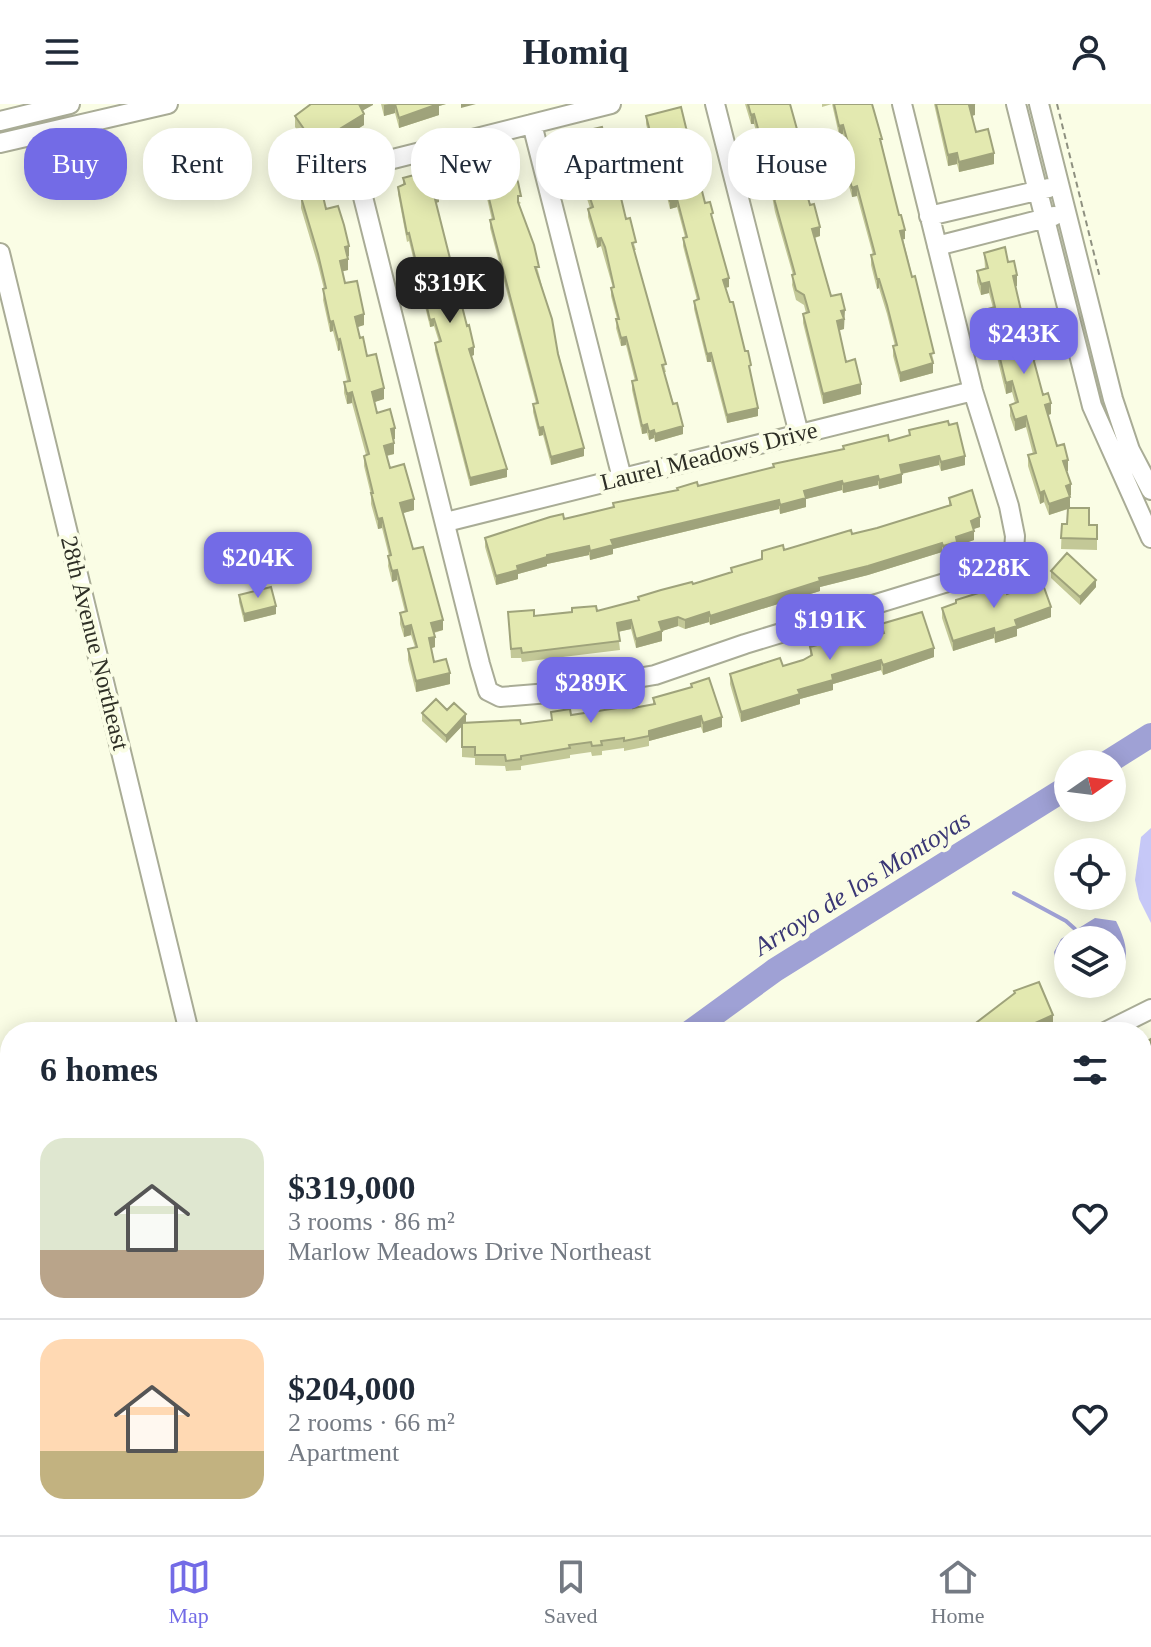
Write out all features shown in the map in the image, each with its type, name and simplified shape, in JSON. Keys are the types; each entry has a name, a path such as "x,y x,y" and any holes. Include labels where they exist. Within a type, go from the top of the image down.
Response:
{"street":[{"path":"0,121 70,104"},
{"path":"0,143 168,104"},
{"path":"715,104 799,434"},
{"path":"605,105 385,161 363,170 361,189 488,691 500,697 549,693 655,675 1007,562 1014,551 1015,536 1009,506 973,391 902,104"},
{"path":"1016,104 1092,406 1151,538"},
{"path":"1039,104 1113,399 1130,450 1151,490"},
{"path":"532,124 622,478"},
{"path":"929,216 1060,185"},
{"path":"937,246 1067,213"},
{"name":"28th Avenue Northeast","path":"0,253 187,1022"},
{"name":"Laurel Meadows Drive","path":"446,522 973,391"},
{"path":"1125,1022 1151,1009"}],"path":[{"path":"1057,104 1103,287"}],"shaded area":[{"path":"1151,828 1151,923 1139,899 1135,880 1141,837"},
{"path":"1095,918 1116,921 1118,926 1082,926"}],"building":[{"path":"311,104 359,104 364,114 341,128 303,128 295,116"},
{"path":"395,104 438,104 399,118"},
{"path":"748,104 790,104 797,128 758,128 754,114 751,115"},
{"path":"834,104 872,104 905,230 900,231 934,353 930,354 933,363 900,373 893,346 897,345 855,187 855,128 839,126"},
{"path":"936,104 975,104 969,105 976,132 988,129 994,153 959,162 957,153 948,155"},
{"path":"681,107 686,128 649,128 646,116"},
{"path":"411,176 411,200 435,200 474,347 469,349 507,469 470,478 435,343 441,341 434,319 430,320 407,234 398,187 405,184 403,178"},
{"path":"302,200 324,200 326,209 338,206 344,225 349,246 345,247 348,259 340,261 345,283 357,281 364,314 355,317 360,338 363,337 367,356 376,354 384,388 372,392 377,413 390,409 395,428 391,429 394,443 384,446 390,468 404,464 414,499 400,503 413,549 423,547 443,620 431,623 435,637 429,638 434,662 446,659 450,673 416,681 408,649 417,647 411,625 404,627 400,613 407,611 397,570 392,571 382,518 378,519 371,493 364,456 369,454 352,392 347,394 344,382 350,381 340,339 333,321 330,322 318,254"},
{"path":"489,200 518,200 534,245 539,267 535,267 552,319 558,354 584,448 551,457 543,427 539,428 533,404 538,403 490,220 494,219"},
{"path":"591,200 622,200 626,219 630,218 636,242 632,243 666,364 662,365 683,426 655,434 654,430 649,432 647,424 642,426 632,381 637,380 626,337 621,338 616,319 619,319 605,247 601,238 597,239 588,209 593,207"},
{"path":"677,200 710,202 729,278 723,280 730,302 733,302 745,351 748,351 758,408 727,415 694,301 699,299 683,238 687,237"},
{"path":"809,200 810,205 814,204 820,227 812,229 831,296 841,294 845,310 841,311 844,319 837,321 846,362 855,359 861,384 823,394 803,314 809,312 804,295 796,290 792,275 795,274 775,202"},
{"path":"1005,247 1008,262 1014,261 1017,275 1013,276 1027,336 1033,335 1036,349 1031,350 1043,395 1048,393 1051,403 1045,405 1057,446 1064,444 1068,460 1063,461 1071,484 1066,486 1070,497 1049,504 1044,491 1040,493 1028,455 1036,453 1026,416 1015,420 1010,405 1018,402 1012,381 1006,383 988,309 995,307 989,282 981,284 977,271 988,268 984,253"},
{"path":"948,421 949,425 957,423 965,456 941,462 939,456 900,465 902,474 879,480 878,476 843,484 842,481 804,491 806,498 780,505 779,500 611,540 613,545 590,551 589,546 547,555 517,566 518,570 496,576 485,538 550,517 563,514 564,519 614,507 613,503 678,490 697,482 698,486 888,435 889,441 910,435 909,430"},
{"path":"972,490 980,517 971,521 974,531 956,537 957,542 943,546 942,543 819,578 820,581 710,616 709,612 685,620 678,617 659,622 662,631 636,639 631,620 617,623 620,641 522,653 521,648 511,649 508,612 534,610 534,616 596,606 597,611 639,600 638,597 661,590 732,572 731,568 762,559 762,551 783,545 784,550 851,530 852,534 877,528 951,505 949,498"},
{"path":"1068,508 1089,508 1089,525 1097,525 1097,539 1061,538 1062,524 1067,524"},
{"path":"1067,553 1096,580 1080,597 1051,571"},
{"path":"1041,579 1051,607 1015,620 1017,626 995,633 994,628 953,641 942,608 956,603 956,600 1004,585 1007,594"},
{"path":"271,587 276,606 244,614 239,595"},
{"path":"922,612 934,648 883,665 881,660 832,675 833,680 798,690 800,694 741,712 730,674 780,658 783,666 803,660 812,655 810,647 860,633 862,640 884,633 881,624"},
{"path":"709,678 722,717 703,723 701,716 649,731 649,736 601,741 602,745 592,746 591,742 569,745 570,748 506,761 505,755 475,755 475,747 462,747 462,723 520,720 521,724 552,720 551,712 570,709 571,715 618,708 617,703 632,700 633,708 655,704 653,698 692,687 691,684"},
{"path":"436,699 447,710 454,703 466,714 446,736 422,713"},
{"path":"1039,982 1053,1015 1037,1022 977,1022 1015,993"}],"waterway":[{"name":"Arroyo de los Montoyas","path":"1126,751 1151,735"},
{"name":"Arroyo de los Montoyas","path":"704,1022 775,970 1054,796"},
{"path":"1014,893 1072,926"}]}
